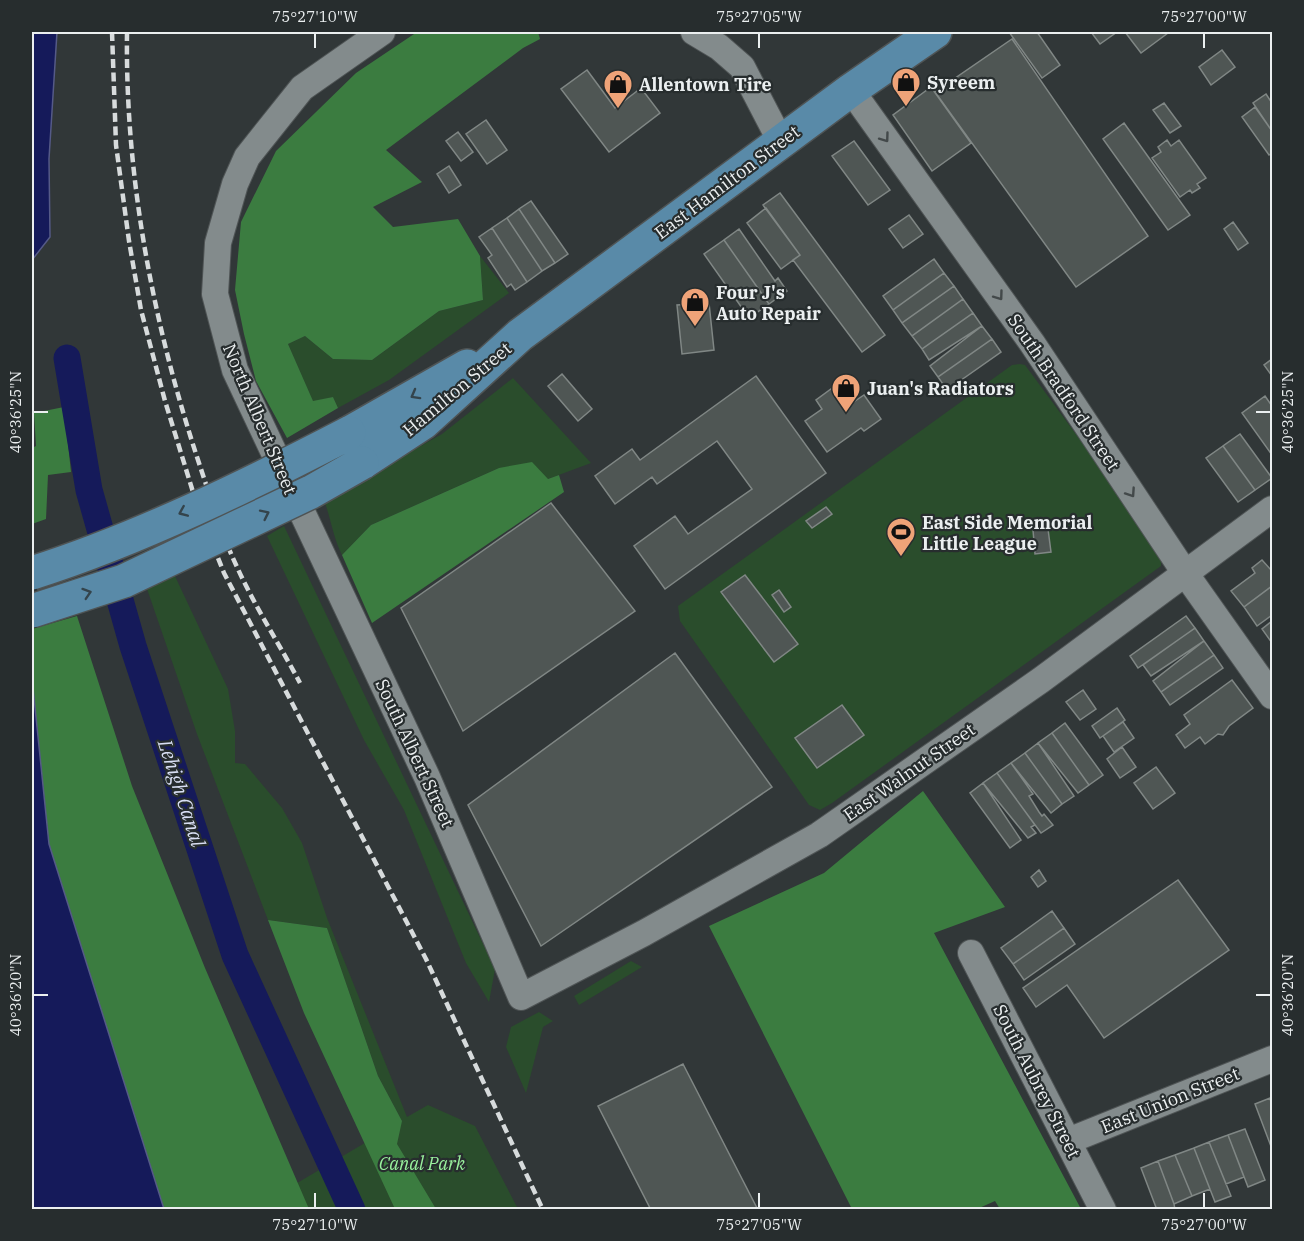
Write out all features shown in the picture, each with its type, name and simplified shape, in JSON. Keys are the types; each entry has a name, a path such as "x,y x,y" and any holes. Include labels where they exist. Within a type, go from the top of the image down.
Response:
{"main road":[{"name":"East Hamilton Street","path":"520,335 851,90 935,32"},
{"name":"Hamilton Street","path":"32,573 69,561 234,490 349,433 520,335"},
{"name":"Hamilton Street","path":"32,611 124,581 311,492 362,463 423,423 520,335"}],"street":[{"name":"North Albert Street","path":"301,513 235,370 224,335 215,294 218,243 235,184 247,157 275,119 302,88 382,32"},
{"path":"694,32 719,47 742,67 781,142"},
{"name":"South Bradford Street","path":"851,90 1032,343 1185,573 1272,696"},
{"name":"East Walnut Street","path":"521,997 644,933 819,835 1031,687 1272,510"},
{"name":"South Albert Street","path":"301,513 427,777 521,997"},
{"name":"South Aubrey Street","path":"970,953 1103,1209"},
{"name":"East Union Street","path":"1068,1141 1272,1059"}],"green space":[{"path":"417,32 538,32 540,39 523,48 386,150 422,182 373,207 393,227 458,219 480,256 483,300 439,311 372,360 333,359 305,336 288,344 313,401 333,397 338,408 287,438 256,381 244,334 235,290 241,222 276,151 356,73"},
{"path":"480,256 509,293 389,380 338,408 333,397 313,402 288,344 305,336 333,359 372,360 439,311 483,300"},
{"path":"1012,365 1025,365 1162,551 1161,566 832,803 820,810 809,805 680,621 678,606"},
{"path":"513,378 591,463 548,479 499,468 371,525 342,555 324,500 442,434"},
{"path":"64,407 71,472 48,475 46,519 32,524 32,448 36,446 34,413"},
{"path":"532,462 548,479 559,475 564,492 372,623 342,555 371,525 499,468"},
{"path":"284,526 495,969 489,1002 466,963 404,810 364,740 267,536"},
{"name":"Canal Park","path":"174,574 228,689 235,731 235,763 245,764 282,808 302,843 327,918 407,1117 428,1105 475,1126 518,1209 253,1209 402,1121 378,1076 327,928 268,920 197,734 146,586"},
{"path":"77,616 132,786 205,968 309,1209 164,1209 49,844 32,678 32,629"},
{"path":"923,791 1005,907 934,933 1081,1209 1000,1209 995,1201 977,1209 852,1209 709,926 824,873"},
{"path":"268,920 327,928 378,1076 402,1121 397,1144 436,1209 395,1209 304,1013"},
{"path":"631,961 642,967 579,1005 574,996"},
{"path":"539,1012 553,1021 543,1027 526,1093 506,1047 511,1027"}],"shaded area":[{"path":"32,32 57,32 49,159 50,237 32,260"},
{"path":"32,678 49,844 164,1209 32,1209"}],"building":[{"path":"1009,32 1037,32 1060,65 1042,78"},
{"path":"1091,32 1117,32 1100,44"},
{"path":"1125,32 1167,32 1168,33 1141,53"},
{"path":"1012,39 1148,236 1076,287 935,92"},
{"path":"1222,50 1235,67 1211,85 1199,67"},
{"name":"Allentown Tire","path":"587,70 615,108 641,88 660,113 609,152 561,89"},
{"path":"931,87 971,143 932,171 893,115"},
{"path":"1266,94 1272,103 1272,131 1253,103"},
{"path":"1164,103 1181,126 1170,133 1153,110"},
{"path":"1255,107 1272,131 1272,153 1269,155 1242,117"},
{"path":"486,120 507,150 487,164 466,134"},
{"path":"1124,123 1190,215 1168,230 1103,139"},
{"path":"458,132 473,152 461,161 446,141"},
{"path":"1167,140 1171,146 1179,140 1206,178 1197,184 1200,188 1192,193 1190,190 1180,197 1152,158 1161,152 1158,147"},
{"path":"854,141 890,190 868,205 832,156"},
{"path":"449,166 461,185 449,193 437,174"},
{"path":"780,193 885,335 862,352 793,260 800,255 763,205"},
{"path":"531,201 568,254 555,263 519,209"},
{"path":"766,208 800,255 781,269 747,223"},
{"path":"519,209 555,263 542,271 507,218"},
{"path":"909,215 923,234 903,248 889,229"},
{"path":"507,218 542,271 527,282 492,228"},
{"path":"1233,222 1248,243 1238,250 1224,229"},
{"path":"492,228 527,282 515,290 511,284 507,287 488,258 492,255 479,237"},
{"path":"739,229 775,281 778,278 787,291 769,304 724,240"},
{"path":"724,240 769,304 749,318 704,254"},
{"path":"934,259 944,273 893,310 883,296"},
{"path":"944,273 954,286 902,323 893,310"},
{"path":"954,286 963,299 912,336 902,323"},
{"path":"963,299 973,313 922,349 912,336"},
{"name":"Four J's Auto Repair","path":"709,303 714,350 682,354 677,305"},
{"path":"973,313 982,326 929,360 922,349"},
{"path":"982,326 992,339 938,377 930,366"},
{"path":"992,339 1001,352 947,390 938,377"},
{"path":"1272,359 1272,376 1264,365"},
{"path":"562,374 592,409 578,421 548,386"},
{"path":"756,376 826,473 665,589 634,546 675,516 688,534 752,489 717,441 657,484 652,477 615,504 595,476 632,449 640,460"},
{"name":"Juan's Radiators","path":"835,386 849,405 864,395 881,419 864,431 861,428 827,452 805,421 822,409 816,400"},
{"path":"1265,396 1272,406 1272,455 1242,413"},
{"path":"1240,434 1272,478 1255,490 1223,446"},
{"path":"1223,446 1255,490 1238,502 1206,458"},
{"path":"551,503 635,611 463,731 401,608"},
{"path":"826,507 832,514 812,528 806,521"},
{"path":"1048,529 1051,552 1035,554 1033,530"},
{"path":"1262,560 1272,571 1272,586 1244,607 1231,591 1255,573 1252,568"},
{"path":"745,575 798,644 774,662 721,592"},
{"path":"1272,586 1272,615 1257,626 1244,607"},
{"path":"779,590 791,607 784,612 772,595"},
{"path":"1186,616 1195,628 1138,668 1130,656"},
{"path":"1272,621 1272,643 1262,629"},
{"path":"1195,628 1204,641 1151,676 1143,665"},
{"path":"1204,641 1214,655 1161,692 1153,681"},
{"path":"675,653 772,787 541,946 468,805"},
{"path":"1214,655 1223,668 1170,705 1161,692"},
{"path":"1232,680 1253,708 1229,726 1223,735 1218,734 1205,744 1200,737 1185,748 1176,735 1190,724 1184,715"},
{"path":"1083,690 1096,709 1080,720 1066,702"},
{"path":"842,705 864,735 817,768 795,738"},
{"path":"1117,708 1125,720 1100,738 1092,726"},
{"path":"1123,722 1134,738 1114,752 1103,736"},
{"path":"1065,723 1103,775 1089,785 1052,733"},
{"path":"1052,733 1089,785 1078,793 1038,743"},
{"path":"1038,743 1074,796 1062,804 1025,753"},
{"path":"1122,747 1136,767 1120,778 1107,759"},
{"path":"1025,753 1062,804 1051,813 1011,763"},
{"path":"1011,763 1033,794 1029,796 1039,812 1042,816 1044,814 1053,825 1041,833 997,773"},
{"path":"1156,767 1175,793 1153,809 1134,783"},
{"path":"997,773 1035,825 1031,827 1036,833 1028,838 983,783"},
{"path":"983,783 1021,840 1010,848 970,793"},
{"path":"1039,870 1046,881 1038,887 1031,877"},
{"path":"1178,880 1229,950 1104,1038 1067,985 1036,1007 1023,988"},
{"path":"1052,911 1064,928 1013,964 1001,948"},
{"path":"1064,928 1075,944 1024,980 1013,964"},
{"path":"683,1064 758,1210 651,1210 598,1106"},
{"path":"1270,1098 1272,1106 1272,1149 1255,1104"},
{"path":"1245,1129 1265,1180 1248,1187 1228,1135"},
{"path":"1228,1135 1244,1177 1226,1184 1209,1142"},
{"path":"1209,1142 1231,1196 1215,1202 1194,1148"},
{"path":"1194,1148 1210,1189 1192,1196 1175,1155"},
{"path":"1175,1155 1192,1196 1174,1204 1158,1161"},
{"path":"1158,1161 1175,1210 1157,1210 1141,1168"}],"waterway":[{"name":"Lehigh Canal","path":"67,358 89,490 133,646 235,955 352,1210"}],"railway":[{"path":"112,32 116,145 141,310 165,401 197,505 224,573 426,959 543,1210"},
{"path":"127,32 131,141 137,195 155,303 168,356 198,460 226,541 252,597 300,683"}],"place":[{"name":"Syreem","path":"906,108"},
{"name":"Allentown Tire","path":"618,110"},
{"name":"Four J's Auto Repair","path":"695,328"},
{"name":"Juan's Radiators","path":"846,414"},
{"name":"East Side Memorial Little League","path":"901,558"}]}
